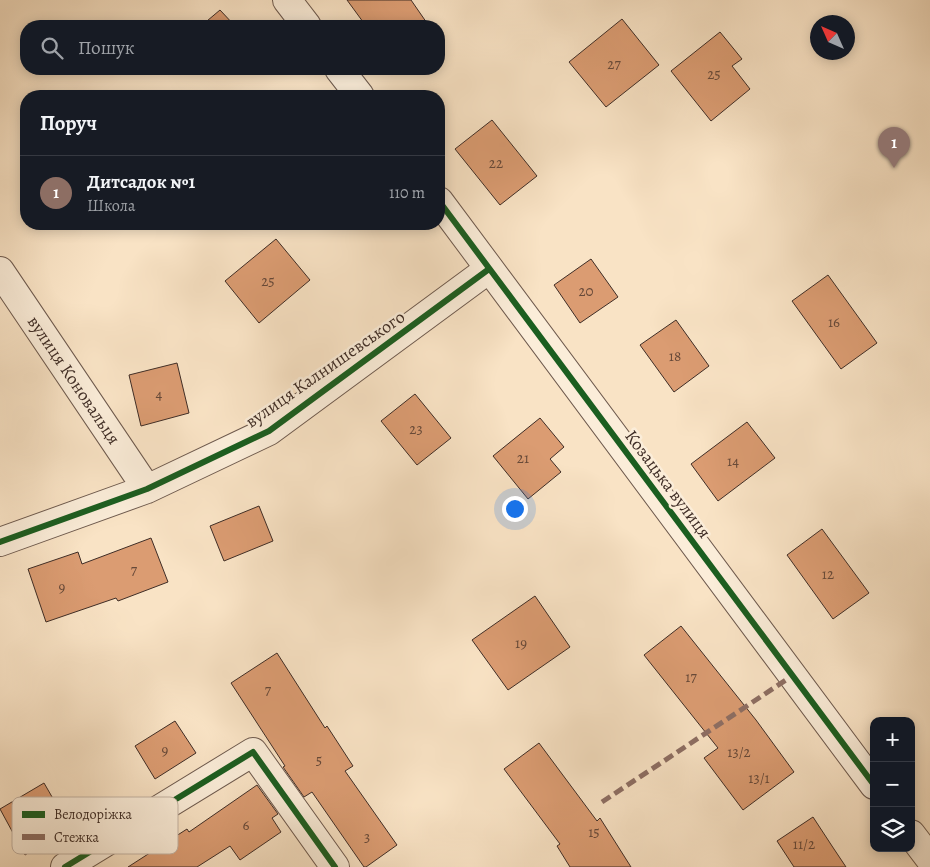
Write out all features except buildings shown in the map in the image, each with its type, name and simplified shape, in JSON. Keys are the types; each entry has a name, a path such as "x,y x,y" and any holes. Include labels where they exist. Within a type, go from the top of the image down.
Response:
{"street":[{"path":"288,0 303,20"},
{"path":"344,75 355,90"},
{"name":"Козацька вулиця","path":"445,209 870,779"},
{"name":"вулиця Калнишевського","path":"0,542 147,489 269,431 489,269"},
{"name":"вулиця Коновальця","path":"0,271 147,489"},
{"path":"178,798 253,752 335,867"},
{"path":"915,839 930,860"},
{"path":"65,867 86,854"}],"marked path":[{"path":"602,802 792,676"}],"cycle path":[{"path":"445,209 870,780"},
{"path":"0,542 147,489 269,431 489,269"},
{"path":"178,798 253,752 335,867"},
{"path":"65,867 86,854"}],"place":[{"name":"Дитсадок №1","path":"894,168"}]}
